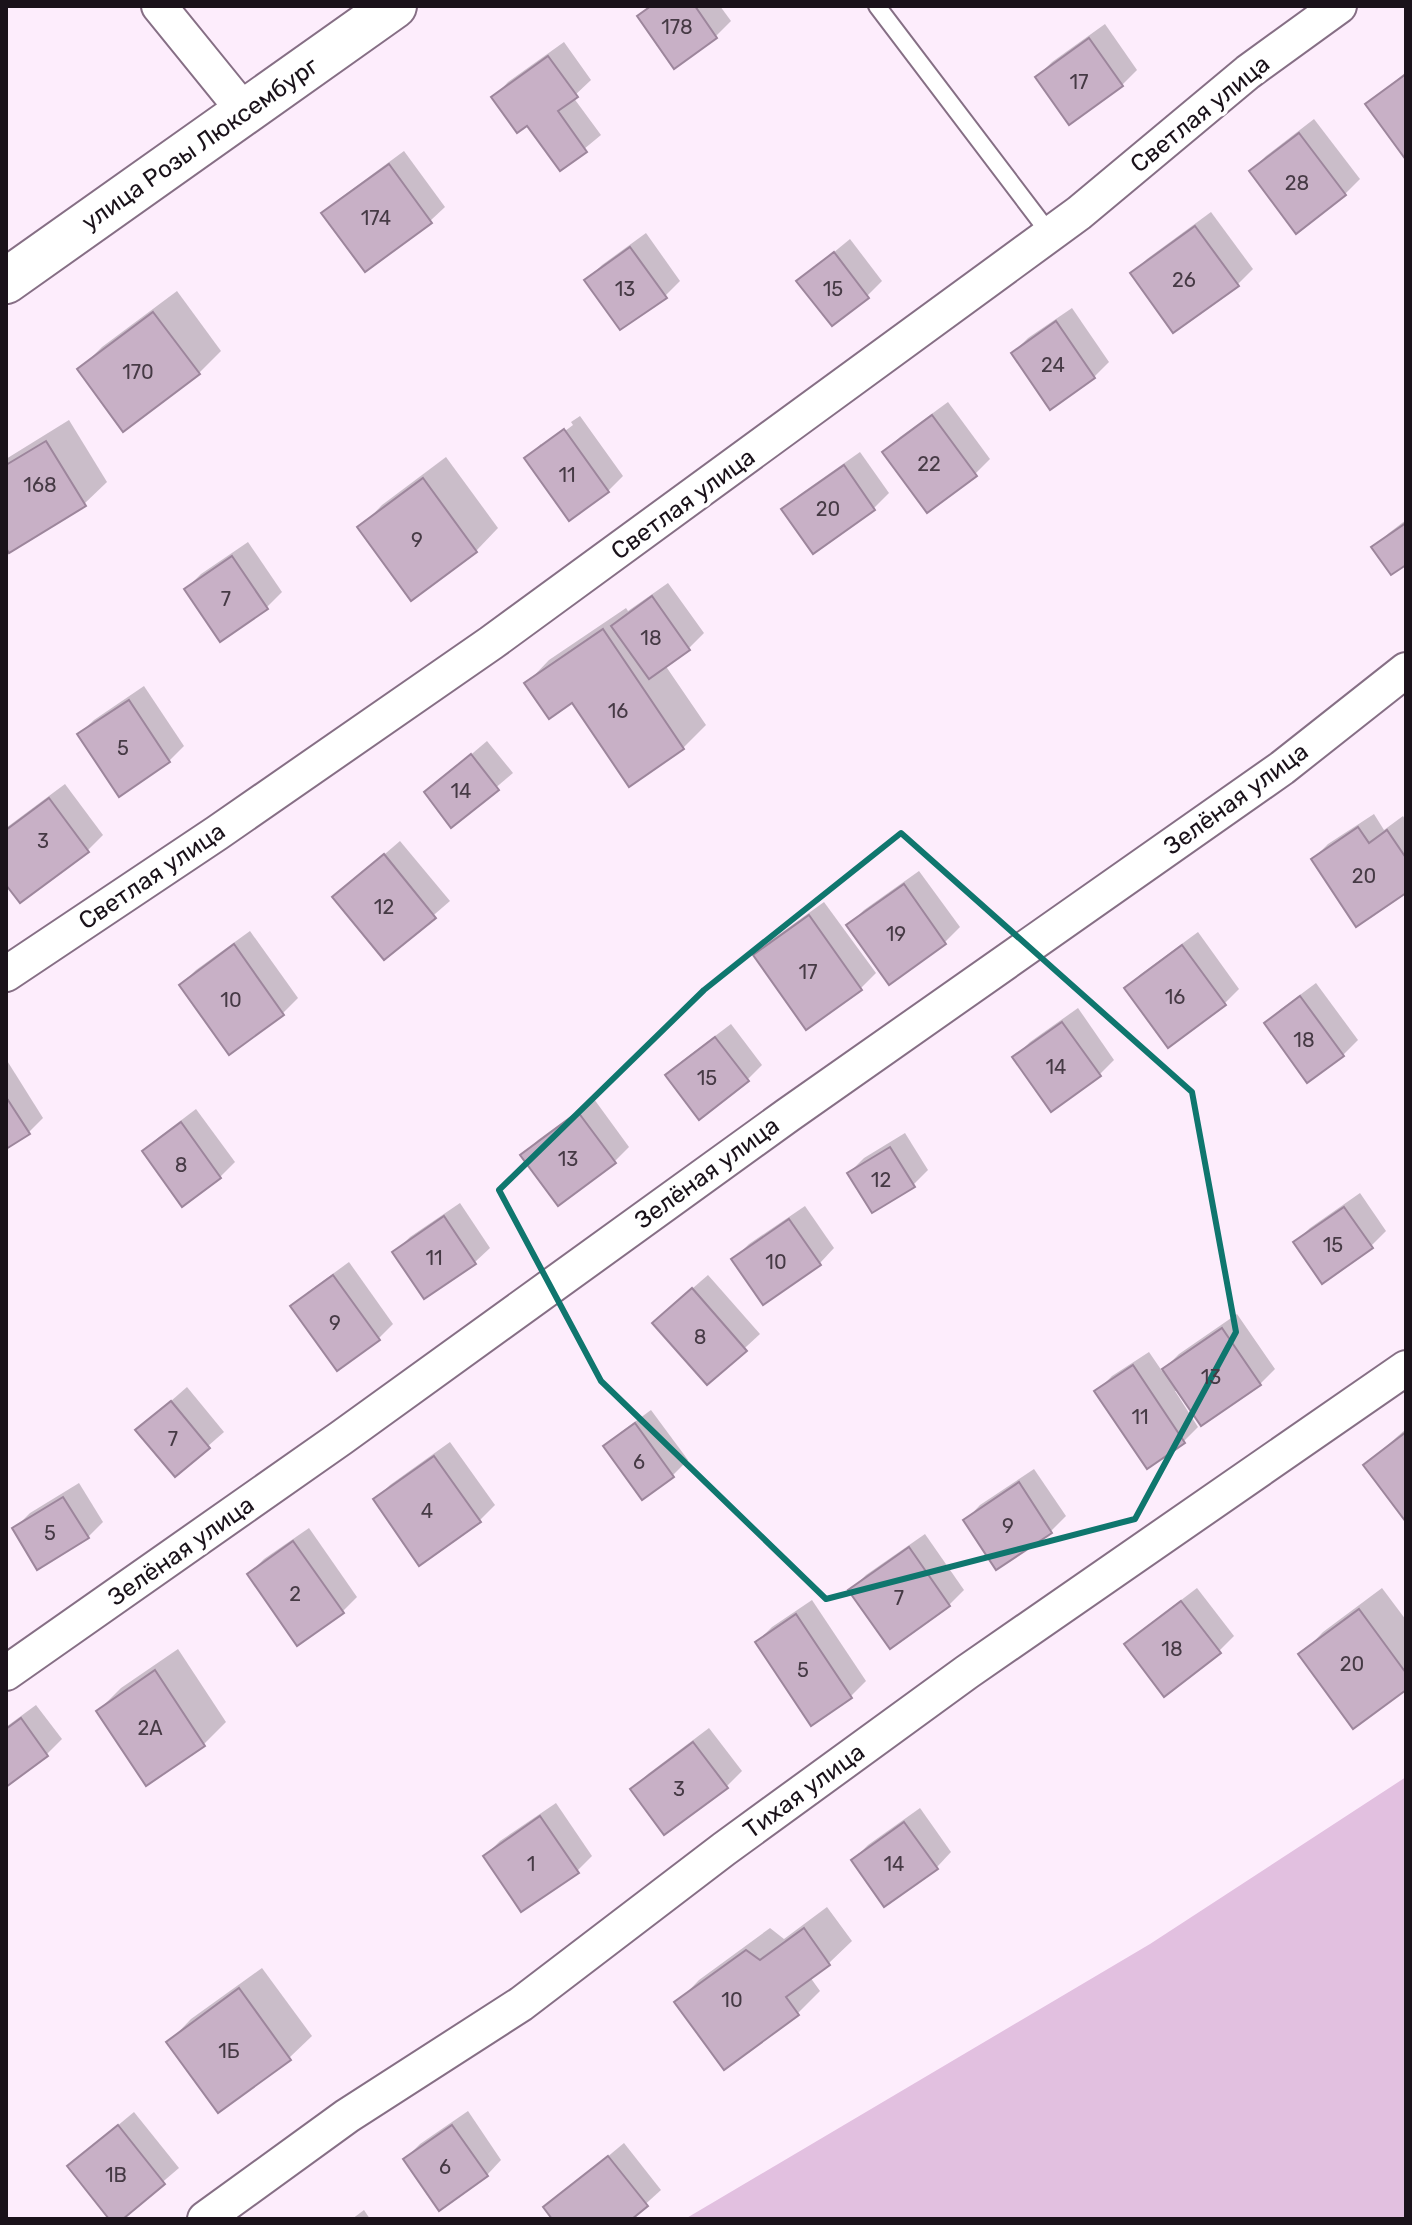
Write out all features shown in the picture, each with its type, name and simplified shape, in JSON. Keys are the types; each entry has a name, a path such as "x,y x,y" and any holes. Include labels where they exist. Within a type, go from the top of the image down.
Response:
{"street":[{"path":"159,6 245,112"},
{"name":"улица Розы Люксембург","path":"6,281 394,6"},
{"name":"Светлая улица","path":"6,974 217,833 491,643 1050,234 1248,72 1339,6"},
{"name":"Зелёная улица","path":"6,1673 329,1447 788,1115 1282,768 1406,670"},
{"name":"Тихая улица","path":"205,2219 347,2116 521,2004 724,1849 967,1672 1406,1368"}],"lane":[{"path":"877,6 1050,234"}],"highlighted area":[{"path":"901,833 1192,1092 1236,1332 1135,1519 826,1599 601,1381 499,1190 704,990"}],"shaded area":[{"path":"1406,1777 1406,2219 685,2219 1150,1944"}],"building":[{"path":"651,6 695,6 717,38 674,69 637,16"},
{"path":"1089,38 1123,86 1069,125 1035,77"},
{"path":"548,56 578,97 558,111 587,152 560,171 527,126 517,133 491,97"},
{"path":"1406,74 1406,160 1365,104"},
{"path":"1299,133 1346,195 1296,234 1249,171"},
{"path":"389,164 432,223 365,272 321,213"},
{"path":"1195,226 1239,286 1173,333 1130,273"},
{"path":"630,247 667,298 620,330 584,280"},
{"path":"834,252 869,298 832,326 796,281"},
{"path":"153,312 200,374 123,432 77,369"},
{"path":"1056,321 1095,378 1050,410 1011,353"},
{"path":"932,415 977,476 927,513 882,452"},
{"path":"564,429 609,492 569,521 524,458"},
{"path":"46,441 86,506 9,553 6,548 6,465"},
{"path":"844,465 875,510 813,554 781,509"},
{"path":"423,478 477,552 411,601 357,527"},
{"path":"1406,523 1406,565 1391,575 1371,547"},
{"path":"232,556 268,609 220,642 184,589"},
{"path":"652,596 690,650 649,679 611,626"},
{"path":"603,629 684,749 629,787 572,703 549,719 524,683"},
{"path":"129,700 170,762 119,797 77,734"},
{"path":"471,754 499,790 451,828 424,792"},
{"path":"49,798 89,852 20,903 6,885 6,830"},
{"path":"1358,827 1369,843 1387,830 1406,858 1406,893 1356,927 1311,859"},
{"path":"384,854 436,918 384,960 332,897"},
{"path":"904,884 946,944 889,985 846,925"},
{"path":"809,915 862,990 806,1030 753,955"},
{"path":"234,944 284,1015 229,1055 179,985"},
{"path":"1182,945 1226,1005 1168,1048 1124,988"},
{"path":"1300,996 1344,1056 1307,1083 1264,1023"},
{"path":"1062,1022 1101,1076 1051,1112 1012,1057"},
{"path":"715,1037 749,1081 699,1120 665,1075"},
{"path":"6,1097 30,1134 6,1149"},
{"path":"578,1112 616,1163 558,1206 520,1155"},
{"path":"181,1122 221,1178 182,1207 142,1151"},
{"path":"890,1147 915,1187 872,1213 847,1173"},
{"path":"1344,1207 1373,1248 1322,1284 1293,1242"},
{"path":"444,1216 476,1264 424,1299 392,1252"},
{"path":"789,1219 821,1265 763,1305 731,1259"},
{"path":"333,1275 380,1340 337,1371 290,1306"},
{"path":"692,1288 747,1351 707,1385 652,1323"},
{"path":"1222,1328 1261,1385 1201,1426 1162,1369"},
{"path":"1133,1365 1185,1443 1147,1469 1094,1391"},
{"path":"171,1401 210,1448 175,1477 135,1430"},
{"path":"635,1423 674,1477 642,1500 603,1446"},
{"path":"1406,1432 1406,1522 1363,1465"},
{"path":"434,1456 481,1522 419,1566 373,1499"},
{"path":"1019,1482 1052,1533 996,1570 963,1520"},
{"path":"63,1497 89,1538 37,1570 12,1528"},
{"path":"293,1541 344,1613 297,1646 247,1574"},
{"path":"909,1547 950,1606 890,1649 848,1590"},
{"path":"1181,1601 1221,1653 1164,1697 1124,1644"},
{"path":"1359,1609 1406,1673 1406,1690 1353,1729 1298,1654"},
{"path":"796,1614 852,1698 811,1726 755,1642"},
{"path":"155,1670 205,1746 146,1786 96,1711"},
{"path":"21,1718 48,1756 6,1787 6,1729"},
{"path":"693,1742 728,1788 664,1835 630,1789"},
{"path":"540,1816 579,1873 521,1912 483,1856"},
{"path":"904,1822 938,1869 884,1907 851,1860"},
{"path":"804,1928 830,1965 786,1997 799,2015 724,2070 674,2002 746,1950 760,1960"},
{"path":"239,1988 291,2060 218,2113 166,2042"},
{"path":"118,2125 165,2184 123,2219 109,2219 67,2166"},
{"path":"452,2125 488,2176 439,2211 403,2159"},
{"path":"608,2156 648,2206 632,2219 552,2219 543,2207"}]}
